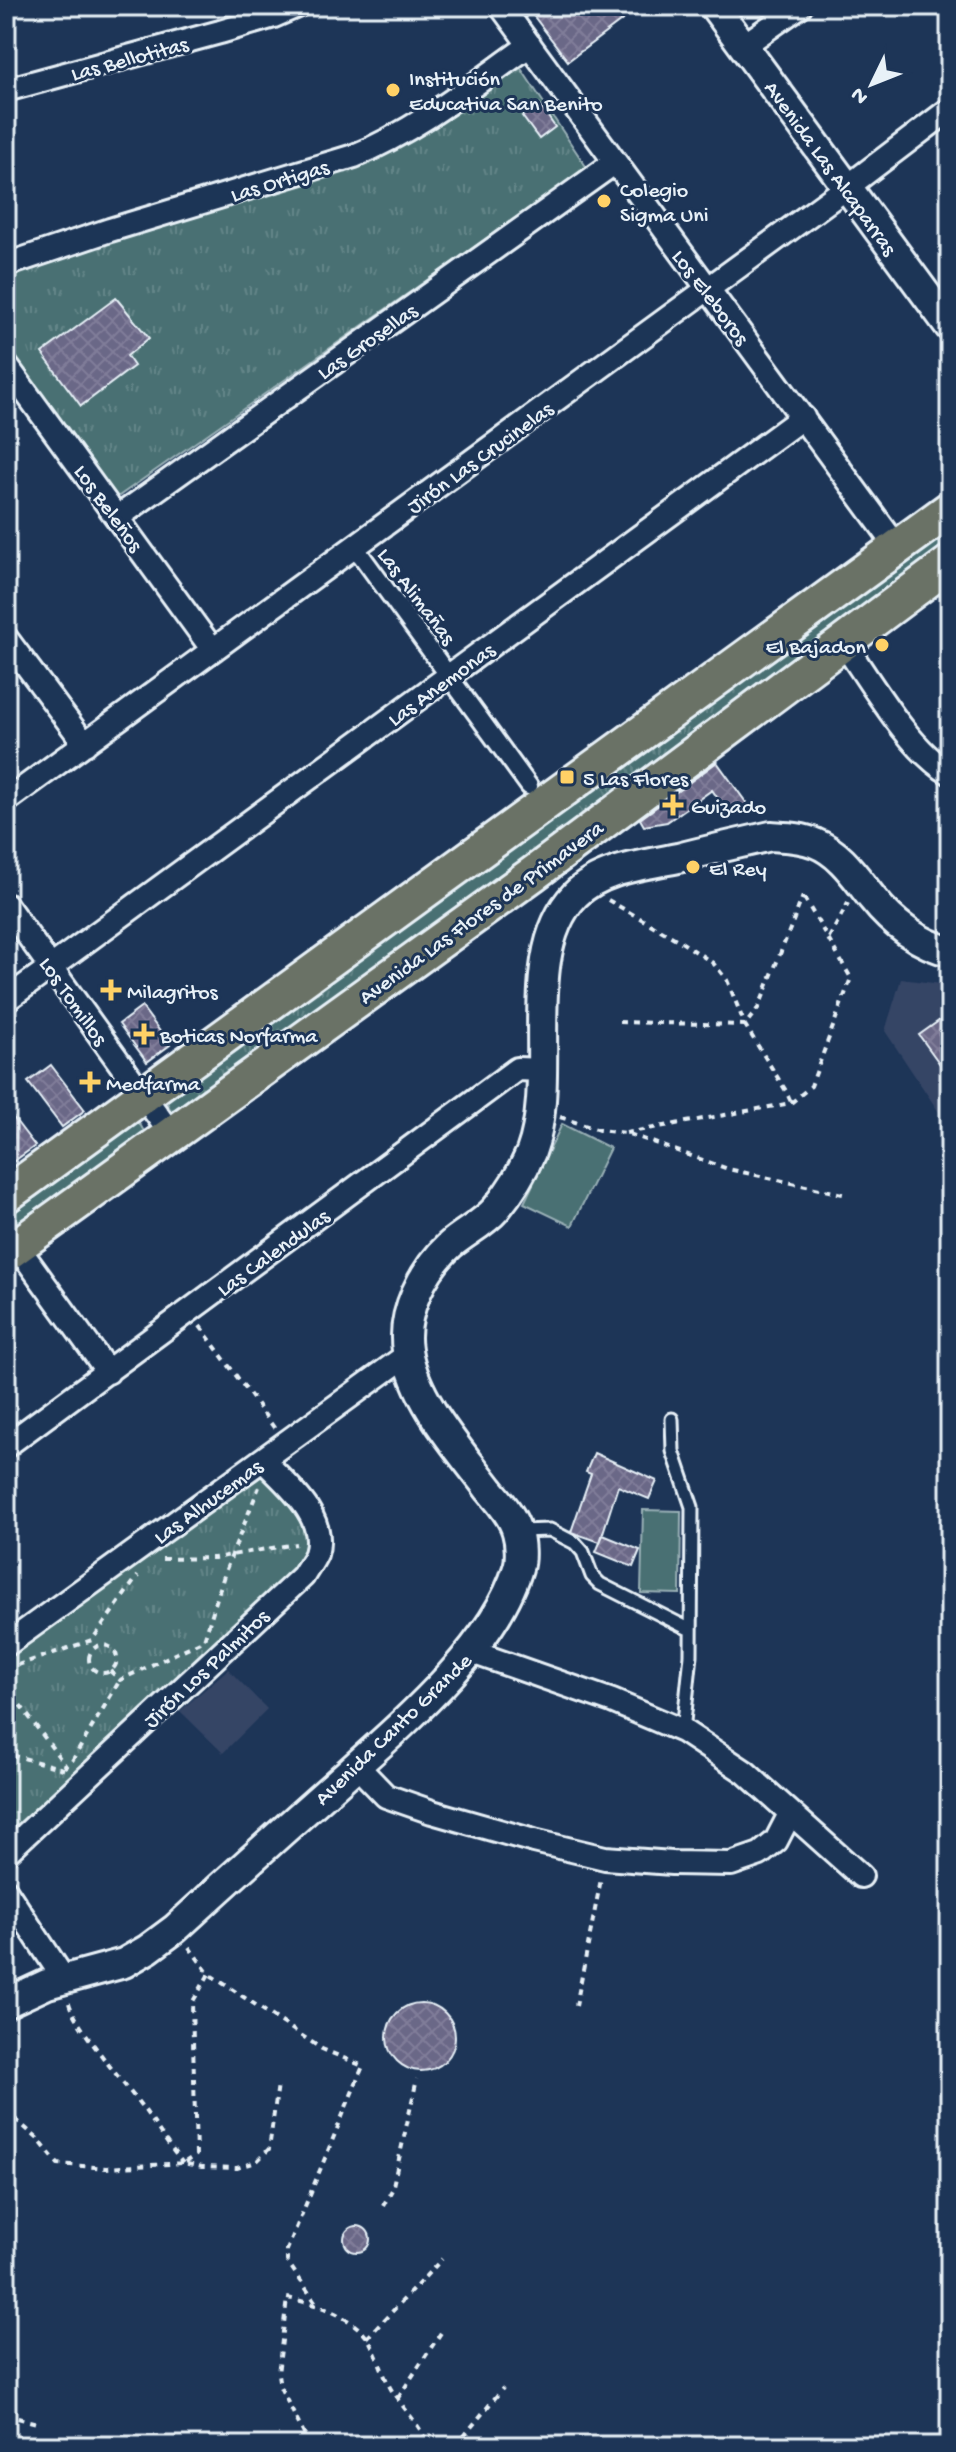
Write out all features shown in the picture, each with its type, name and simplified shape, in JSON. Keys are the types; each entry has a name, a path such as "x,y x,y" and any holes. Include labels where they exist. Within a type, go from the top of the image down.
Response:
{"main road":[{"path":"6,1195 950,509"},
{"name":"Avenida Las Flores de Primavera","path":"11,1250 533,874 950,563"}],"street":[{"name":"Las Bellotitas","path":"6,90 220,32 297,6"},
{"name":"Los Eleboros","path":"501,6 897,547"},
{"name":"Avenida Las Alcaparras","path":"714,6 846,188 947,316"},
{"path":"743,46 800,6"},
{"name":"Las Ortigas","path":"6,265 354,156 389,141 425,120 530,45"},
{"name":"Jirón Las Crucinelas","path":"6,801 950,109"},
{"name":"Las Grosellas","path":"118,517 614,163"},
{"name":"Los Beleños","path":"6,365 213,650"},
{"name":"Las Anemonas","path":"6,1000 803,417"},
{"name":"Las Alimañas","path":"355,547 529,786"},
{"path":"6,638 85,744"},
{"path":"843,642 920,750 946,766"},
{"path":"517,1531 507,1512 437,1419 407,1355 406,1337 409,1316 428,1270 450,1246 495,1210 530,1155 540,1111 544,987 554,929 565,908 585,886 612,873 771,836 815,843 837,856 898,924 921,941 950,951"},
{"name":"Los Tomillos","path":"6,905 171,1134"},
{"name":"Las Calendulas","path":"6,1446 517,1069 543,1070"},
{"path":"11,1250 108,1372"},
{"name":"Las Alhucemas","path":"6,1645 263,1469 286,1444 407,1355"},
{"name":"Jirón Los Palmitos","path":"6,1853 303,1576 316,1554 317,1526 297,1496 263,1469"},
{"name":"Avenida Canto Grande","path":"6,2003 64,1979 124,1963 148,1949 175,1929 356,1765 472,1652 510,1591 520,1563 517,1531"},
{"path":"472,1652 612,1701 683,1731 745,1772 861,1876"},
{"path":"356,1765 386,1796 446,1816 605,1858 731,1864 760,1854 776,1841 790,1814"},
{"path":"6,1891 64,1979"}],"lane":[{"path":"672,1419 673,1451 692,1507 691,1655 683,1731"},
{"path":"517,1531 550,1530 575,1543 583,1552 592,1576 600,1584 691,1630"}],"path":[{"path":"829,940 860,880"},
{"path":"585,886 713,963 727,980 745,1025 791,1103"},
{"path":"626,1133 791,1103 811,1086 851,978 803,896 759,1007 745,1025"},
{"path":"619,1022 745,1025"},
{"path":"540,1111 599,1130 626,1133 728,1169 847,1195"},
{"path":"190,1312 286,1444"},
{"path":"69,1771 75,1753 120,1680 204,1640 263,1469"},
{"path":"151,1559 214,1558 302,1543"},
{"path":"6,1669 92,1640 142,1570"},
{"path":"92,1640 96,1646"},
{"path":"107,1645 116,1654 117,1661 110,1671 98,1673 89,1665 90,1652 96,1646 107,1645"},
{"path":"110,1671 120,1680"},
{"path":"6,1686 69,1771"},
{"path":"6,1736 12,1743 12,1755 6,1765"},
{"path":"12,1755 69,1771"},
{"path":"576,2006 605,1858"},
{"path":"175,1929 209,1974 322,2049 363,2066 287,2250 287,2261 316,2303"},
{"path":"183,2163 196,2155 192,2003 209,1974"},
{"path":"64,1979 71,2008 183,2163"},
{"path":"383,2206 392,2190 417,2079"},
{"path":"6,2111 38,2139 58,2164 106,2168 183,2163 237,2168 256,2162 269,2149 278,2084"},
{"path":"367,2338 442,2259"},
{"path":"310,2446 280,2387 278,2374 287,2298 316,2303 362,2330 398,2398 424,2434 428,2446"},
{"path":"6,2302 14,2302"},
{"path":"398,2398 444,2328"},
{"path":"6,2341 14,2342"},
{"path":"456,2446 503,2388"},
{"path":"6,2415 37,2423"},
{"path":"92,2446 95,2438"}],"shaded area":[{"path":"901,979 950,985 950,1129 885,1031"},
{"path":"228,1669 267,1709 223,1753 180,1711"}],"green space":[{"path":"518,64 587,168 116,498 6,348 6,271 345,166"},
{"path":"950,517 950,548 183,1114 173,1115 164,1097"},
{"path":"137,1119 146,1135 6,1239 6,1209"},
{"path":"562,1124 610,1148 572,1226 524,1203"},
{"path":"262,1476 274,1481 296,1509 307,1533 304,1551 291,1570 6,1841 6,1659"},
{"path":"643,1510 681,1511 680,1594 641,1593"}],"building":[{"path":"526,6 641,6 568,61"},
{"path":"539,104 555,127 539,139 522,116"},
{"path":"116,298 149,338 127,356 134,366 81,406 42,353"},
{"path":"717,762 750,808 726,810 712,790 667,822 644,826 640,819"},
{"name":"Boticas Norfarma","path":"142,1007 170,1045 147,1062 119,1024"},
{"path":"950,1013 950,1078 919,1035"},
{"path":"51,1065 85,1110 62,1127 28,1082"},
{"path":"6,1108 35,1146 6,1167"},
{"path":"594,1453 657,1481 649,1499 618,1486 600,1542 571,1532 591,1474 586,1472"},
{"path":"603,1535 640,1550 633,1567 596,1552"},
{"path":"414,2003 428,2003 440,2008 450,2018 455,2037 450,2056 440,2066 428,2071 414,2071 402,2066 392,2056 387,2044 387,2030 392,2018 402,2008"},
{"path":"357,2226 366,2230 370,2239 366,2248 357,2252 348,2248 344,2239 348,2230"}],"place":[{"name":"Institución Educativa San Benito","path":"393,90"},
{"name":"Colegio Sigma Uni","path":"604,201"},
{"name":"El Bajadon","path":"882,645"},
{"name":"5 Las Flores","path":"567,777"},
{"name":"Guizado","path":"673,805"},
{"name":"El Rey","path":"693,867"},
{"name":"Milagritos","path":"111,990"},
{"name":"Boticas Norfarma","path":"144,1034"},
{"name":"Medfarma","path":"90,1082"}]}
